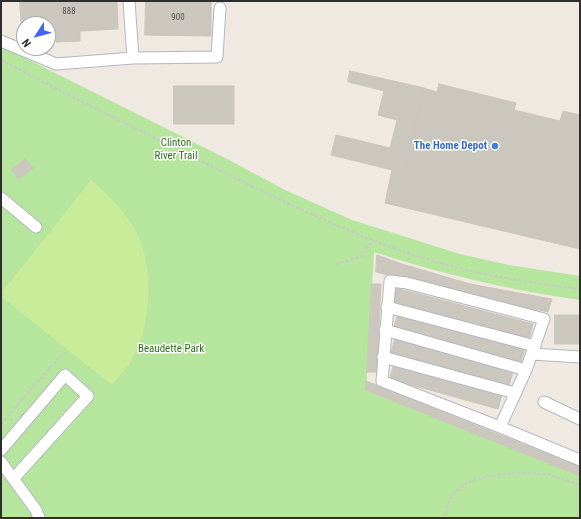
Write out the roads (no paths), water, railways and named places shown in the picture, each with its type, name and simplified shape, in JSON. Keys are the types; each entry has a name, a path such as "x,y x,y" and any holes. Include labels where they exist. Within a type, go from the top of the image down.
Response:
{"lane":[{"path":"129,1 133,58"},
{"path":"1,40 56,64 133,58 217,57 220,8"},
{"path":"1,198 36,227"},
{"path":"500,426 526,370 544,319 407,283 390,281 382,381 500,426 580,460"},
{"path":"387,307 534,350 580,357"},
{"path":"385,330 526,370"},
{"path":"383,357 515,393"},
{"path":"1,450 66,375 88,396 13,479"},
{"path":"544,402 580,419"},
{"path":"1,462 36,510 39,518"}],"place":[{"name":"The Home Depot","path":"495,146"}],"park label":[{"name":"Clinton River Trail","path":"176,149"},
{"name":"Beaudette Park","path":"171,349"}]}
